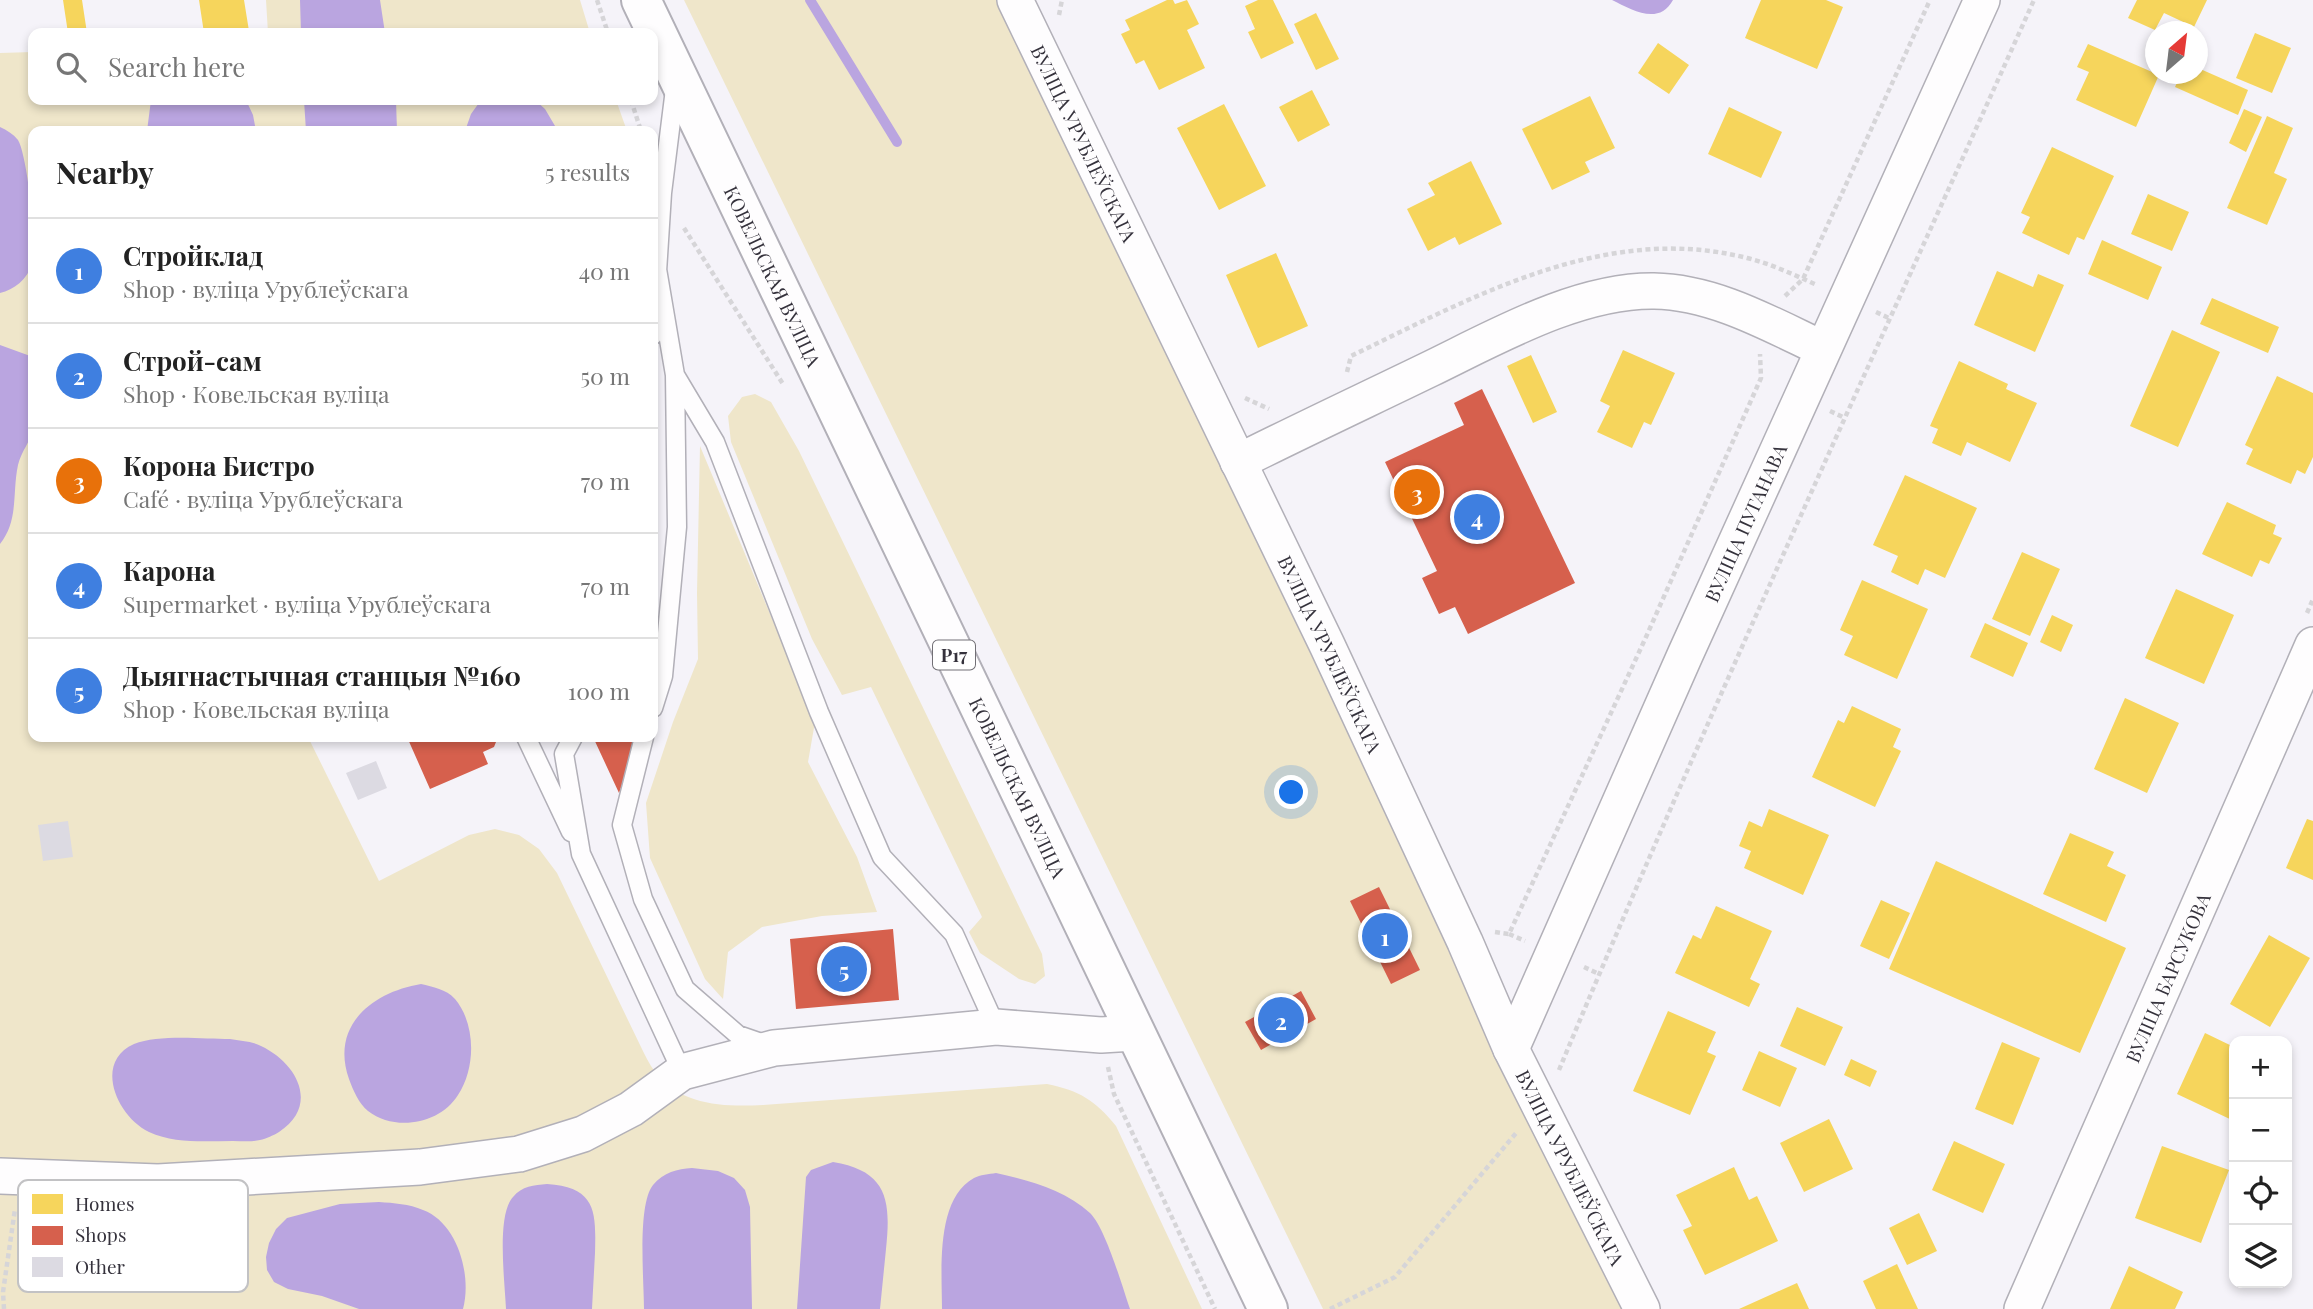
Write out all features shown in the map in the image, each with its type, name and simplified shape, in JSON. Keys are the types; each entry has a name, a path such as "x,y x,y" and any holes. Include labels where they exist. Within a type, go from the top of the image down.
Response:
{"highway":[{"name":"КОВЕЛЬСКАЯ ВУЛІЦА","path":"641,0 654,28"},
{"name":"КОВЕЛЬСКАЯ ВУЛІЦА","path":"658,36 1117,1034 1268,1309"}],"street":[{"name":"ВУЛІЦА УРУБЛЕЎСКАГА","path":"1015,0 1333,657 1465,942 1511,1049 1642,1309"},
{"name":"ВУЛІЦА ПУГАНАВА","path":"1511,1049 1982,0"},
{"path":"1238,461 1503,334 1574,305 1633,291 1677,293 1719,304 1823,349"},
{"name":"ВУЛІЦА БАРСУКОВА","path":"2022,1309 2313,645"},
{"path":"199,1180 419,1167 519,1154 583,1134 631,1108 682,1072 774,1048 996,1027 1117,1034"},
{"path":"9,1177 98,1180"}],"lane":[{"path":"658,235 677,76"},
{"path":"658,295 676,375 677,527 663,677 658,692"},
{"path":"676,375 715,442 819,712 882,857 954,934 996,1027"},
{"path":"528,742 682,1072"},
{"path":"570,742 564,754 581,855"},
{"path":"643,742 622,825 643,899 685,989 738,1035 774,1048"}],"path":[{"path":"597,0 606,28"},
{"path":"1465,942 1492,932 1510,934 1652,625 1761,378 1759,349 1779,301 1802,279 1930,0"},
{"path":"1330,1309 1395,1277 1540,1104 1556,1077 1823,468 2034,0"},
{"path":"633,105 639,126"},
{"path":"662,193 786,388"},
{"path":"1117,1034 1114,1094 1215,1309"},
{"path":"4,1309 9,1177"}],"shaded area":[{"path":"266,0 580,0 588,28 268,28"},
{"path":"300,0 380,0 384,28 301,28"},
{"path":"684,0 1000,0 1629,1309 1323,1309"},
{"path":"1612,0 1673,0 1667,8 1653,14 1636,11"},
{"path":"28,52 28,105 618,105 625,126 28,126 28,742 310,742 379,881 469,835 495,829 519,835 539,849 557,873 653,1069 666,1083 691,1098 719,1104 763,1105 1047,1084 1078,1094 1094,1103 1116,1126 1202,1309 0,1309 0,53"},
{"path":"150,105 248,105 255,126 148,126"},
{"path":"304,105 396,105 397,126 306,126"},
{"path":"477,105 541,105 555,126 467,126"},
{"path":"0,127 18,140 28,181 28,273 15,287 0,293"},
{"path":"0,345 28,355 28,442 18,465 10,525 0,544"},
{"path":"755,394 771,402 799,451 1042,954 1045,976 1035,984 1019,979 980,953 969,932 982,917 871,687 842,695 812,639 731,442 728,416 742,397"},
{"path":"700,446 815,722 808,762 857,857 877,912 822,916 762,927 728,952 723,999 705,979 650,858 646,803 673,722 698,659"},
{"path":"421,984 448,993 462,1009 470,1033 468,1072 458,1095 440,1113 416,1122 404,1123 379,1118 362,1105 349,1079 345,1042 360,1014 372,1003 403,988"},
{"path":"168,1038 250,1042 274,1053 285,1063 299,1085 299,1110 277,1133 250,1141 190,1141 169,1138 137,1125 119,1102 112,1076 115,1063 122,1052 134,1044"},
{"path":"833,1162 865,1173 882,1191 886,1203 888,1216 880,1309 797,1309 806,1177 811,1170"},
{"path":"692,1168 718,1171 734,1178 745,1190 750,1207 752,1309 644,1309 643,1226 648,1195 653,1185 666,1174"},
{"path":"996,1173 1058,1192 1090,1213 1108,1244 1130,1309 942,1309 943,1238 953,1202 961,1188 974,1178"},
{"path":"547,1184 576,1190 590,1205 595,1226 592,1309 506,1309 503,1233 508,1206 520,1190"},
{"path":"379,1202 418,1208 445,1226 460,1252 464,1267 463,1309 359,1309 322,1296 288,1289 274,1282 267,1270 266,1257 276,1229 287,1218 340,1204"}],"building: Homes":[{"path":"63,0 82,0 86,28 67,28"},
{"path":"199,0 244,0 249,28 203,28"},
{"path":"1167,0 1173,0 1175,4 1187,0 1199,24 1187,30 1205,68 1159,90 1144,60 1136,64 1121,34 1130,30 1125,20"},
{"path":"1258,0 1273,0 1294,43 1261,59 1248,32 1255,29 1245,6"},
{"path":"1761,0 1826,0 1843,7 1817,69 1745,38"},
{"path":"2137,0 2207,0 2197,21 2181,21 2164,13 2160,21 2145,21 2145,26 2128,18"},
{"path":"1316,13 1339,59 1316,70 1294,24"},
{"path":"2255,33 2291,48 2272,93 2236,78"},
{"path":"1658,43 1689,65 1669,94 1638,73"},
{"path":"2088,44 2145,69 2145,84 2155,84 2136,127 2076,100 2089,72 2077,67"},
{"path":"2208,72 2248,90 2238,115 2175,87 2176,84 2208,84"},
{"path":"1312,90 1330,125 1298,142 1279,107"},
{"path":"1590,96 1615,148 1585,162 1590,172 1552,190 1522,129"},
{"path":"1224,104 1266,186 1219,210 1177,128"},
{"path":"1729,107 1782,132 1761,178 1708,154"},
{"path":"2244,109 2262,117 2246,152 2229,143"},
{"path":"2267,116 2293,128 2274,173 2287,179 2267,225 2227,208"},
{"path":"2052,147 2114,176 2084,240 2077,237 2069,255 2022,233 2030,217 2021,213"},
{"path":"1471,161 1502,224 1459,245 1455,237 1428,251 1407,209 1435,195 1428,183"},
{"path":"2148,194 2189,212 2172,251 2131,234"},
{"path":"2102,240 2162,267 2148,300 2088,274"},
{"path":"1276,253 1308,326 1258,348 1226,275"},
{"path":"1997,271 2033,287 2038,274 2064,285 2035,352 1974,325"},
{"path":"2212,298 2279,327 2268,353 2200,324"},
{"path":"2172,330 2220,352 2178,447 2130,426"},
{"path":"1623,350 1675,373 1651,425 1644,422 1632,448 1597,432 1610,406 1600,401"},
{"path":"1531,355 1557,412 1533,423 1507,366"},
{"path":"1959,361 2008,384 2006,389 2037,403 2010,462 1967,442 1961,456 1932,443 1938,429 1930,426"},
{"path":"2277,376 2313,393 2313,457 2305,474 2297,470 2291,484 2246,464 2253,449 2245,445"},
{"path":"1905,475 1977,508 1945,578 1925,569 1918,585 1891,572 1898,556 1873,545"},
{"path":"2227,502 2276,525 2273,534 2282,538 2269,564 2260,560 2252,577 2202,554"},
{"path":"2022,552 2060,569 2030,636 1992,619"},
{"path":"1862,580 1928,609 1897,679 1844,655 1853,636 1840,630"},
{"path":"2176,589 2234,615 2204,684 2145,658"},
{"path":"2052,615 2073,625 2061,652 2040,642"},
{"path":"1985,623 2028,643 2013,677 1970,657"},
{"path":"2125,698 2179,723 2147,793 2094,769"},
{"path":"1852,706 1901,729 1893,747 1901,751 1875,807 1812,777 1838,720 1844,723"},
{"path":"1769,809 1829,835 1803,895 1744,868 1751,851 1739,846 1749,821 1762,827"},
{"path":"2307,819 2313,821 2313,880 2286,868"},
{"path":"2070,833 2114,852 2107,866 2126,875 2106,922 2043,894"},
{"path":"1936,861 2126,948 2080,1053 1889,969"},
{"path":"1881,900 1910,913 1889,959 1860,946"},
{"path":"1716,906 1772,931 1750,979 1760,984 1749,1007 1675,973 1693,935 1701,939"},
{"path":"2269,935 2310,958 2270,1027 2230,1004"},
{"path":"1797,1007 1843,1027 1825,1066 1780,1046"},
{"path":"1668,1011 1716,1032 1707,1052 1716,1056 1690,1115 1633,1091"},
{"path":"2205,1033 2229,1045 2229,1119 2177,1094"},
{"path":"2002,1042 2040,1058 2013,1125 1975,1109"},
{"path":"1759,1051 1797,1068 1780,1107 1742,1090"},
{"path":"1851,1059 1877,1071 1870,1087 1844,1075"},
{"path":"1829,1119 1853,1169 1804,1192 1780,1143"},
{"path":"1954,1141 2005,1164 1983,1213 1932,1190"},
{"path":"2162,1146 2229,1170 2201,1243 2135,1218"},
{"path":"1734,1167 1749,1200 1757,1196 1778,1241 1705,1275 1683,1230 1692,1226 1676,1195"},
{"path":"1919,1213 1937,1251 1907,1265 1889,1228"},
{"path":"1897,1264 1918,1309 1876,1309 1863,1281"},
{"path":"2129,1266 2183,1292 2175,1309 2110,1309"},
{"path":"1797,1283 1809,1309 1739,1309"}],"building: Shops":[{"path":"1482,389 1575,583 1468,634 1455,607 1439,614 1422,578 1437,571 1385,462 1464,425 1454,403"},
{"path":"409,742 496,742 494,747 483,752 488,764 430,789"},
{"path":"595,742 638,742 619,793"},
{"path":"1379,887 1420,970 1391,984 1350,901"},
{"path":"893,929 899,1000 796,1009 790,939"},
{"path":"1301,991 1316,1019 1261,1050 1245,1022"}],"building: Other":[{"path":"376,761 387,788 358,800 346,773"},
{"path":"68,821 73,857 43,861 38,825"}],"waterway":[{"path":"810,0 897,142"}],"place":[{"name":"Корона Бистро","path":"1417,492"},
{"name":"Карона","path":"1477,517"},
{"name":"Стройклад","path":"1385,936"},
{"name":"Дыягнастычная станцыя №160","path":"844,969"},
{"name":"Строй-сам","path":"1281,1020"}]}
